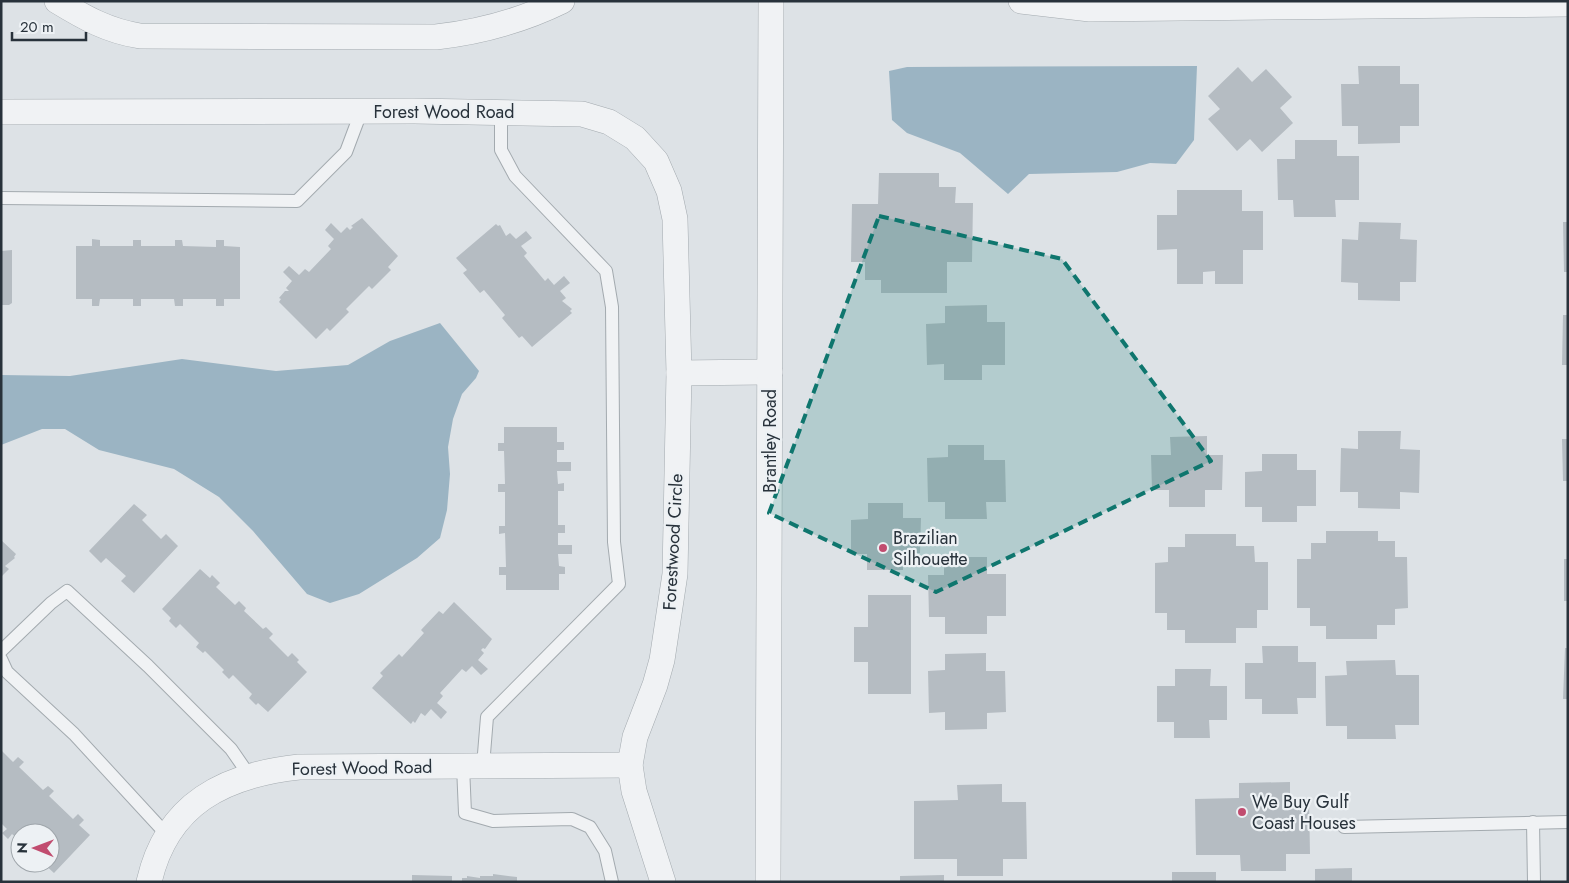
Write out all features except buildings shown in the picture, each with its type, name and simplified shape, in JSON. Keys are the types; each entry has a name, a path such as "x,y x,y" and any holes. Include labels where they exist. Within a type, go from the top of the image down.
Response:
{"street":[{"path":"57,1 94,23 116,32 140,36 436,37 476,32 532,16 562,1"},
{"name":"Brantley Road","path":"768,882 770,1"},
{"path":"1021,1 1090,8 1457,3 1568,4"},
{"name":"Forest Wood Road","path":"1,112 501,112 582,114 609,122 635,138 656,161 669,190 676,219 679,373"},
{"path":"679,373 770,372"},
{"name":"Forestwood Circle","path":"663,882 634,791 630,765 635,737 655,685 662,660 671,608 675,574 679,373"},
{"name":"Forest Wood Road","path":"149,882 158,852 190,808 214,790 249,775 299,767 630,765"}],"lane":[{"path":"1,198 297,201 346,152 361,112"},
{"path":"501,112 501,150 515,176 606,271 612,307 614,542 619,584 487,717 473,766 465,813 493,821 572,819 584,824 590,827 605,851 612,882"},
{"path":"1,651 51,603 67,591 148,666 231,749 249,775"},
{"path":"1,659 7,672 74,734 168,836"},
{"path":"1533,822 1534,882"},
{"path":"1344,827 1568,822"}],"highlighted area":[{"path":"879,216 1062,259 1211,461 936,592 769,513"}],"water":[{"path":"1197,66 1194,140 1176,164 1150,163 1117,172 1029,174 1008,194 960,153 907,133 892,120 889,71 907,67"},
{"path":"440,323 479,371 476,378 462,394 453,419 448,447 450,474 447,510 440,538 417,558 359,594 330,603 307,594 253,531 219,497 174,469 99,450 65,429 42,429 1,445 1,375 70,376 182,359 276,371 348,365 390,341"}],"place":[{"name":"Brazilian Silhouette","path":"883,548"},
{"name":"We Buy Gulf Coast Houses","path":"1242,812"}]}
